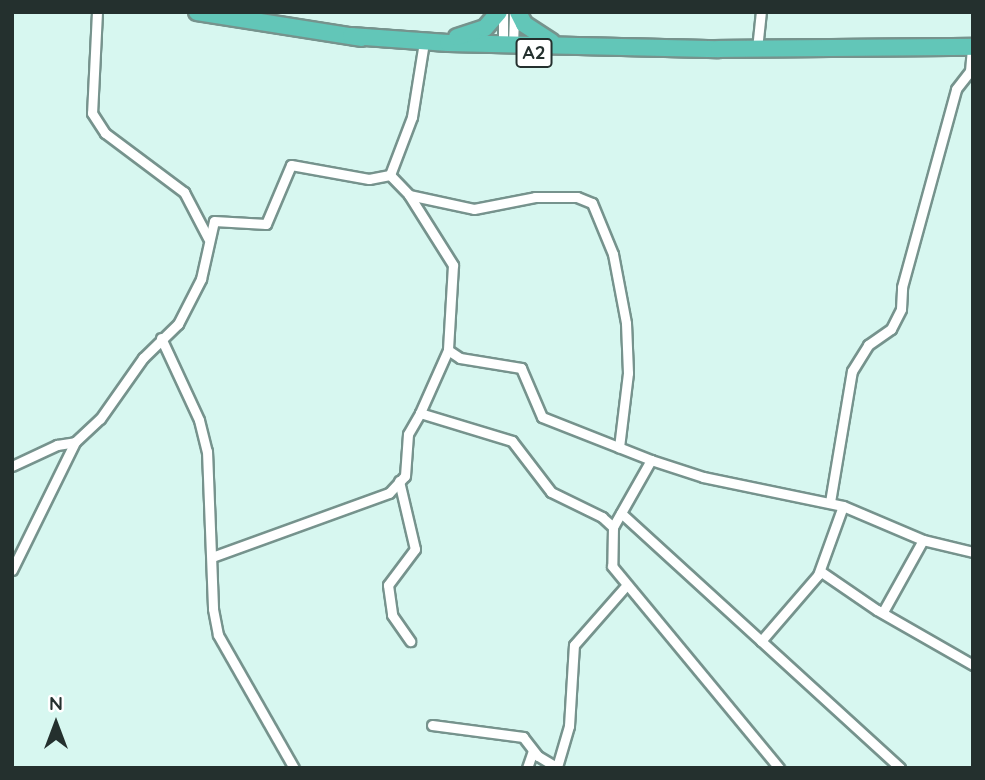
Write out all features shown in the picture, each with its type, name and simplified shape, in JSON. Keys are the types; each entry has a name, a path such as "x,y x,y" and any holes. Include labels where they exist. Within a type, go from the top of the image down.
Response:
{"highway":[{"name":"A2","path":"197,12 423,45 719,49 972,47"},
{"path":"423,45 469,35 485,28 501,12"},
{"path":"516,12 524,24 555,44"},
{"name":"A2","path":"508,48 555,44 719,49"}],"street":[{"path":"97,12 92,113 105,133 184,192 208,238"},
{"path":"501,12 508,48"},
{"path":"508,48 516,12"},
{"path":"757,49 761,12"},
{"path":"390,175 412,117 423,45"},
{"path":"830,502 852,372 868,345 891,329 901,309 902,287 956,89 970,71 972,47"},
{"path":"12,570 75,442 100,419 161,338 192,303 211,226 219,219 266,223 291,165 369,179 390,175"},
{"path":"212,557 389,493 405,476 408,433 420,414 448,350 453,265 409,195 390,175"},
{"path":"409,195 474,209 535,197 577,197 592,203 613,254 626,323 628,373 619,447"},
{"path":"161,338 199,420 207,452 218,635 294,768"},
{"path":"448,350 460,358 521,368 542,416 651,460 703,477 830,502 923,540 973,552"},
{"path":"420,414 512,441 551,492 603,517 613,527"},
{"path":"12,466 57,445 75,442"},
{"path":"651,460 613,527 610,557 625,587 779,768"},
{"path":"400,481 415,550 388,584 392,615 410,641"},
{"path":"761,641 820,571 843,506"},
{"path":"621,513 900,768"},
{"path":"884,610 923,540"},
{"path":"820,571 877,610 884,610 973,665"},
{"path":"432,725 523,737 533,751 558,768 569,726 574,645 625,587"},
{"path":"527,768 533,751"}]}
